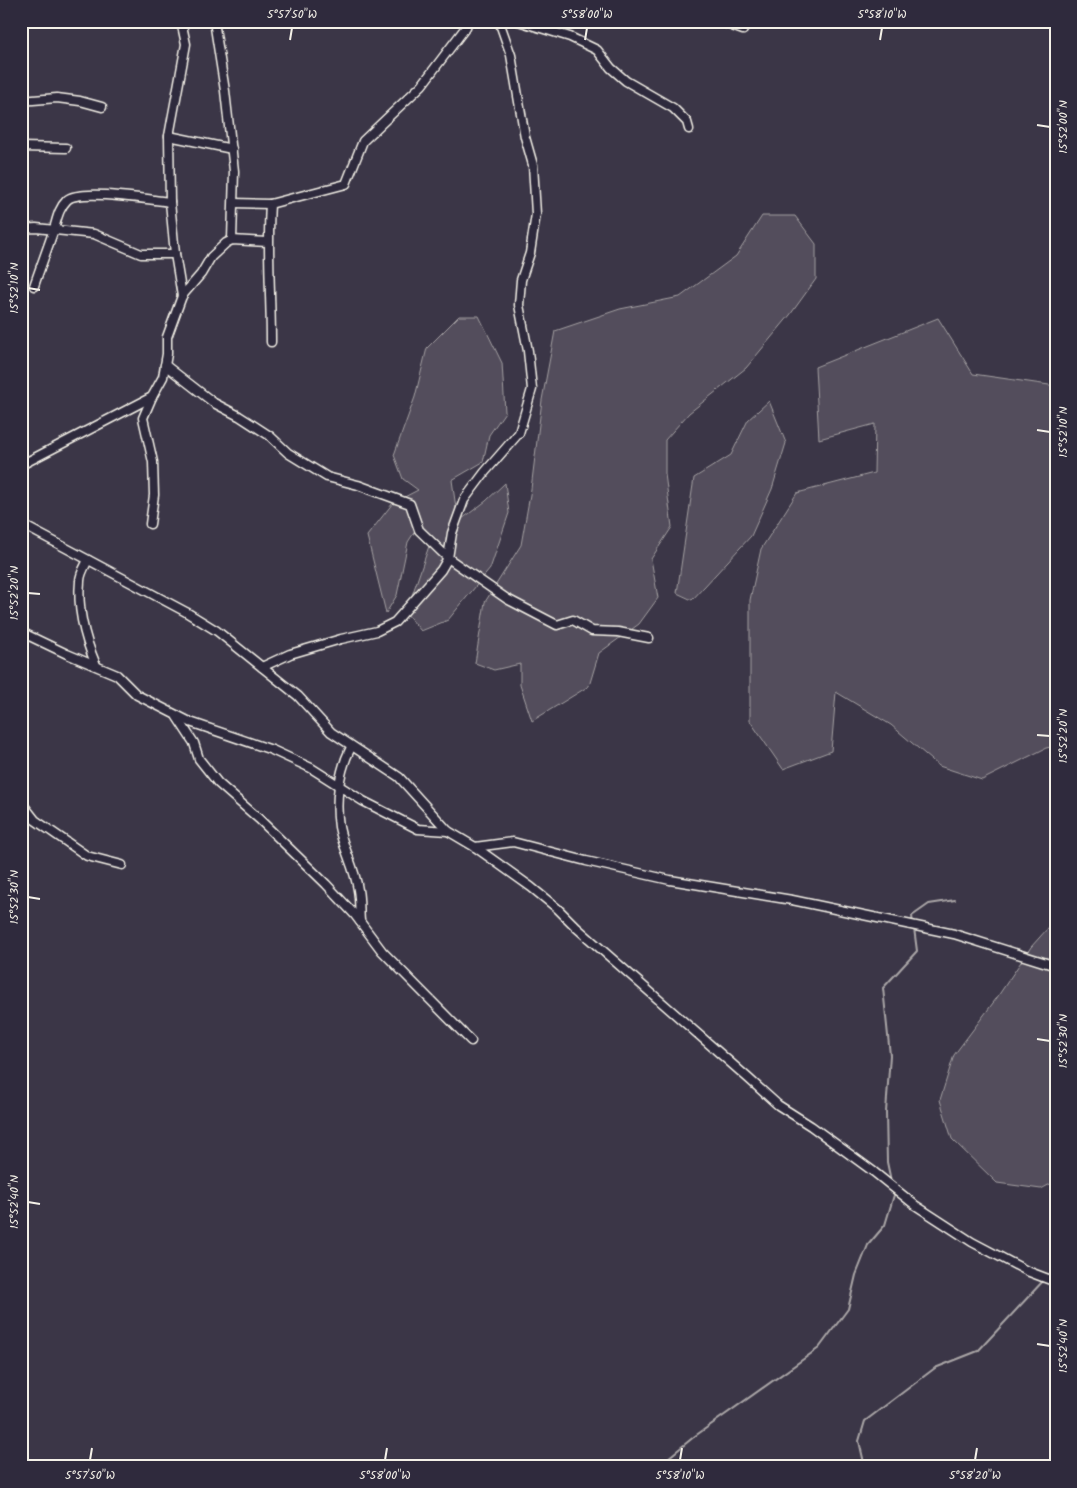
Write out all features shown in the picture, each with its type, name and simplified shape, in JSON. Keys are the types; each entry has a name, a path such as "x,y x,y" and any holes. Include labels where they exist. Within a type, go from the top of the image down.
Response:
{"street":[{"path":"181,21 186,44 169,136 170,202 175,254 182,296"},
{"path":"214,21 234,171 232,240"},
{"path":"234,203 270,204 346,184 362,141 422,85 466,27 468,21"},
{"path":"262,667 290,654 377,631 395,622 441,570 448,558 452,533 464,500 485,472 519,433 532,389 528,351 518,305 521,280 530,253 536,214 533,165 525,137 511,54 499,21"},
{"path":"518,21 570,37 597,50 611,68 626,81 673,108 687,122 689,129"},
{"path":"719,21 743,30"},
{"path":"21,101 57,98 80,101 102,107"},
{"path":"169,136 232,149"},
{"path":"21,147 66,148"},
{"path":"34,286 54,230 58,212 68,199 77,195 115,196 170,202"},
{"path":"270,204 268,283 271,302 271,342"},
{"path":"21,229 94,234 141,254 175,254"},
{"path":"150,524 154,495 153,462 143,418 163,377 167,354 167,337 182,296 201,274 211,257 226,243 232,240 268,242"},
{"path":"165,365 214,403 270,436 288,453 327,477 358,485 410,504 419,530 448,558 507,600 557,626 573,620 592,631 618,632 649,638"},
{"path":"22,465 152,397"},
{"path":"21,524 186,612 217,631 298,696 331,732 399,778 448,831 475,847 558,909 577,928 778,1105 874,1172 915,1205 972,1242 1027,1271 1056,1282"},
{"path":"88,560 80,580 80,596 82,620 90,652 96,665"},
{"path":"21,632 117,675 137,695 190,722 272,750 311,768 362,801 418,829 448,831"},
{"path":"176,714 194,743 198,759 218,783 259,818 326,884 360,921 382,951 471,1041"},
{"path":"351,747 344,761 339,786 339,827 358,889 360,921"},
{"path":"21,802 35,820 87,856 122,865"},
{"path":"475,847 513,842 670,880 792,900 954,934 1056,966"}],"shaded area":[{"path":"762,216 795,216 816,244 816,279 790,315 746,368 689,413 665,440 665,474 672,527 651,559 658,598 639,624 599,653 589,686 532,721 520,685 520,664 494,670 475,663 485,602 521,545 531,489 542,400 555,331 620,309 680,297 736,256"},
{"path":"459,316 479,316 502,363 505,412 489,435 483,462 452,480 458,522 486,501 505,483 509,513 490,569 448,620 421,631 406,613 429,546 419,525 408,542 397,595 386,613 367,536 393,503 418,490 403,479 394,455 415,397 427,348"},
{"path":"938,318 973,374 1056,386 1056,746 1046,748 982,780 939,766 891,725 836,692 831,751 783,769 750,721 750,600 761,549 797,493 874,473 875,424 819,439 815,367"},
{"path":"769,401 786,443 772,489 751,536 692,600 677,593 694,478 731,455 748,420"},
{"path":"1056,919 1056,1181 1041,1189 997,1183 952,1139 940,1100 954,1055 996,999 1031,947"}],"waterway":[{"path":"913,924 912,916 929,904 955,900"},
{"path":"891,1181 887,1162 886,1112 890,1055 883,988 917,951 914,928"},
{"path":"657,1467 695,1436 819,1348 848,1309 856,1275 868,1245 885,1225 894,1195 893,1191"},
{"path":"1047,1277 1056,1268"},
{"path":"865,1467 859,1441 865,1421 935,1368 978,1351 1044,1280"}]}
